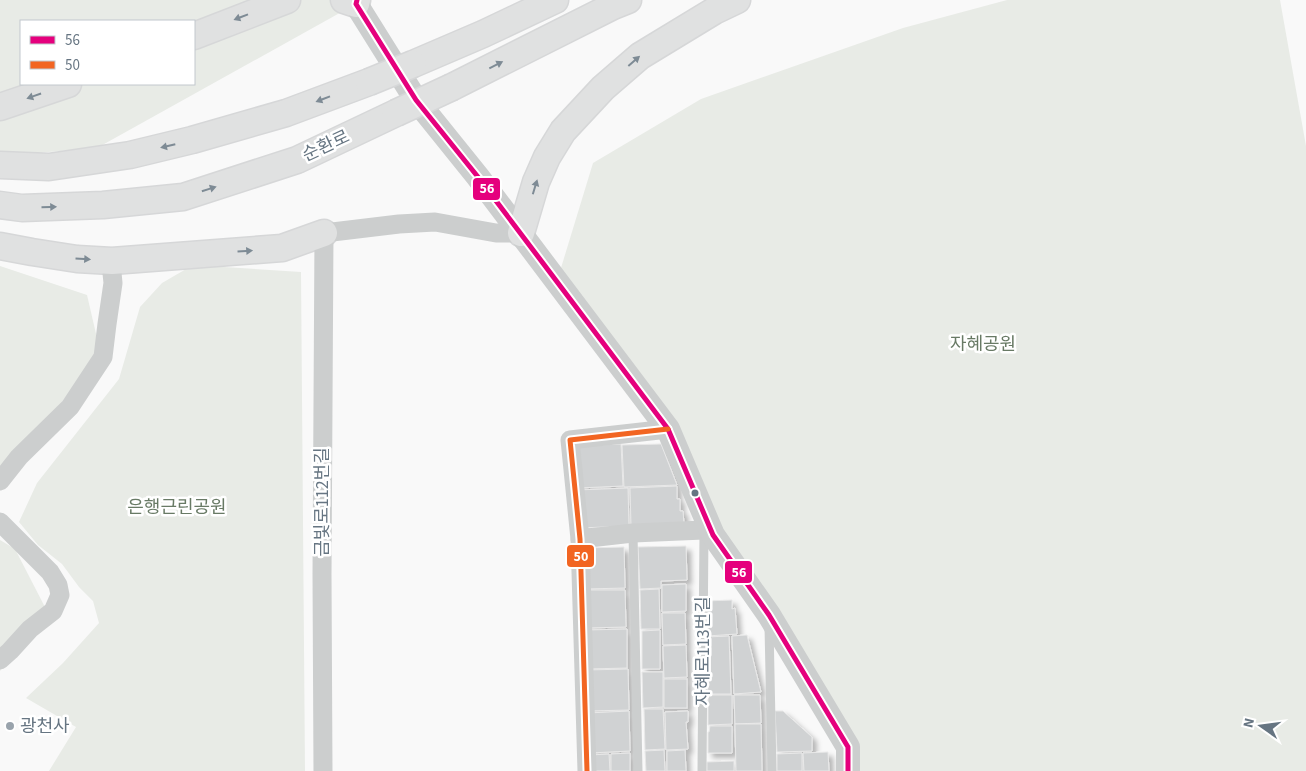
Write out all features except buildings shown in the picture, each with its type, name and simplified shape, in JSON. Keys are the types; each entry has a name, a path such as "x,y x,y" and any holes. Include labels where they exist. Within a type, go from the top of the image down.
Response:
{"main road":[{"path":"195,36 286,0"},
{"path":"0,165 49,167 130,155 192,140 286,113 413,64 555,0"},
{"name":"순환로","path":"0,206 22,208 103,205 183,198 297,160 452,87 628,0"},
{"path":"522,233 536,182 547,157 563,131 603,88 640,56 714,11 737,0"},
{"path":"0,107 65,85"},
{"path":"0,246 77,259 112,260 282,248 324,233"}],"street":[{"path":"352,1 416,100 522,233 668,429 709,533 769,615 848,747 848,771"},
{"path":"324,233 399,224 435,222 496,233 522,233"},
{"name":"금빛로112번길","path":"323,771 324,233"},
{"path":"0,481 19,457 70,408 103,357 113,283 112,260"},
{"path":"587,771 580,539 570,440 668,429"},
{"path":"0,522 50,572 58,585 60,595 53,611 30,629 0,660"},
{"path":"580,539 633,534 709,533"}],"lane":[{"name":"자혜로113번길","path":"702,771 709,533"},
{"path":"633,534 638,771"},
{"path":"769,615 772,771"}],"green space":[{"path":"0,0 363,0 97,148 0,156"},
{"name":"자혜공원","path":"1007,0 1280,0 1306,146 1306,771 848,771 769,615 668,429 557,281 593,163 701,99 903,28"},
{"name":"은행근린공원","path":"193,265 301,272 305,771 49,771 76,727 26,698 63,663 99,623 93,601 79,587 62,564 38,545 19,522 37,483 119,379 140,307 162,283"},
{"path":"0,266 87,295 100,351 0,485"},
{"path":"0,540 15,549 48,613 0,671"}],"transit line":[{"name":"56","path":"357,0 356,4 416,100 478,177 668,429 713,535 769,615 848,747 848,771"},
{"name":"50","path":"587,771 580,539 570,440 668,429"}],"place":[{"name":"광천사","path":"10,726"}]}
